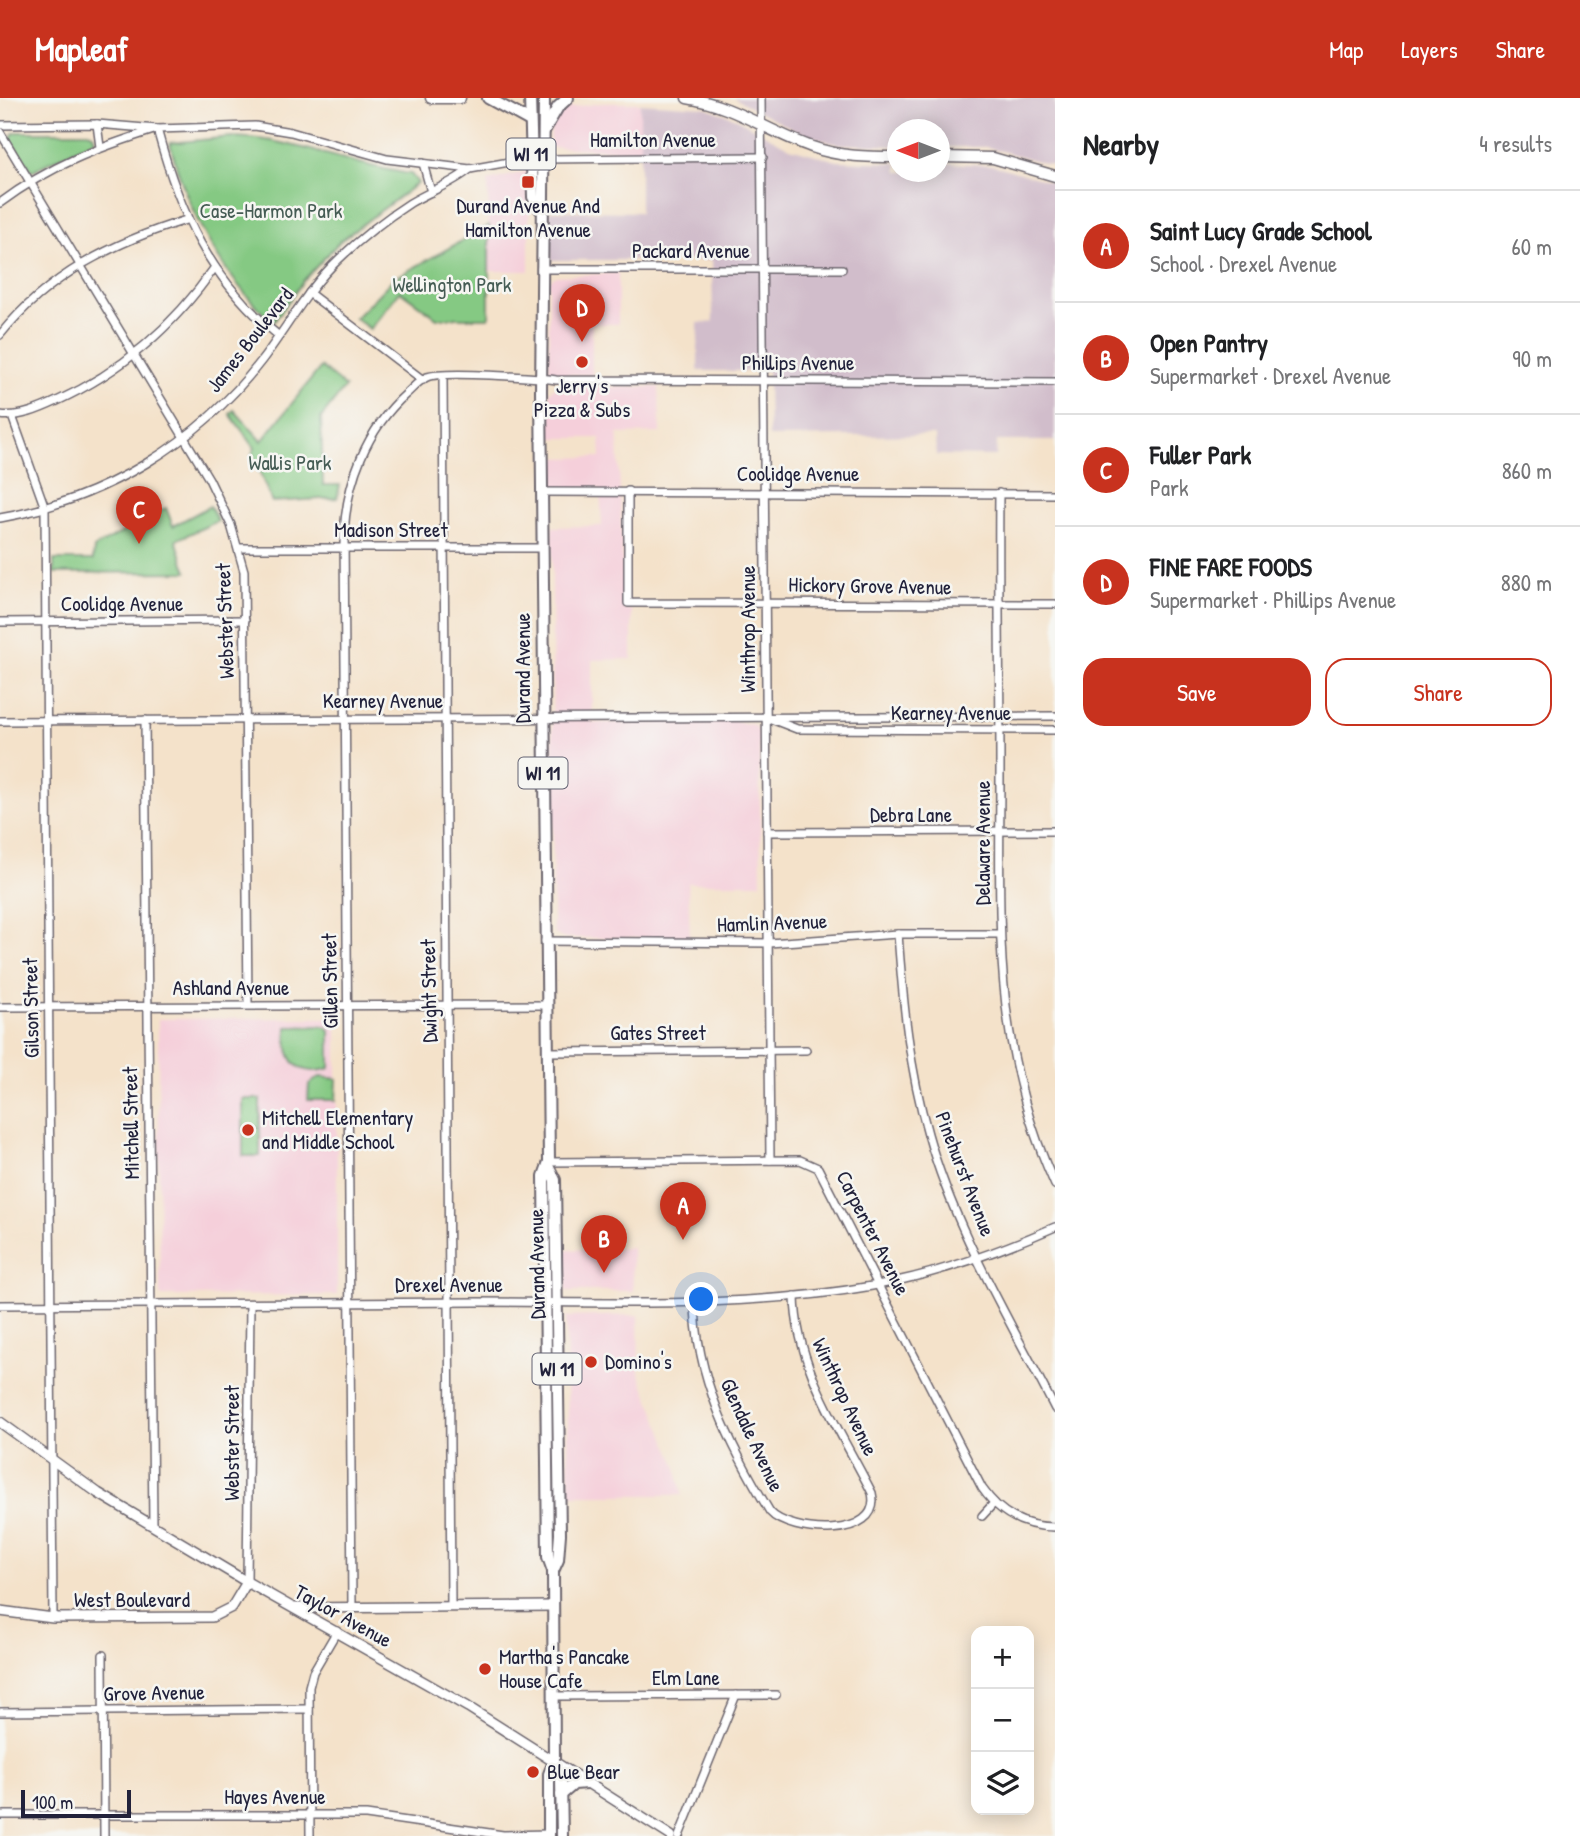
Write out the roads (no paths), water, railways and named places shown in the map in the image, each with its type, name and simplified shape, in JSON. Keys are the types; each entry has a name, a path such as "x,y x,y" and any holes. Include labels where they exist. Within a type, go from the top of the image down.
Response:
{"main road":[{"path":"431,98 460,98"},
{"path":"488,98 530,121"},
{"name":"Durand Avenue","path":"530,98 533,197 540,209"},
{"name":"Durand Avenue","path":"544,98 543,199 540,209 542,717 549,1165 555,1177 551,1302 559,1535 558,1560 553,1571 554,1762 550,1774 549,1835"},
{"path":"544,131 558,107 568,98"},
{"path":"687,98 728,107 831,153 887,156"},
{"path":"950,157 993,158 1055,176"},
{"name":"Durand Avenue","path":"554,1762 561,1779 562,1836"},
{"path":"561,1795 574,1784 587,1783"}],"street":[{"name":"Winthrop Avenue","path":"761,98 771,1160"},
{"path":"0,125 97,124 157,129 236,125 273,128 352,151 470,169 531,158"},
{"path":"97,124 100,147"},
{"path":"0,203 29,181 67,159 157,129"},
{"path":"157,129 186,220 215,267 253,313 279,336"},
{"name":"Webster Street","path":"0,132 222,503 239,548 244,571 245,620 248,1005"},
{"name":"Hamilton Avenue","path":"544,159 763,157"},
{"path":"423,163 431,192"},
{"name":"James Boulevard","path":"0,518 45,508 116,481 184,438 239,388 309,293 360,239 470,169"},
{"path":"0,335 26,307 80,264 129,239 186,220"},
{"path":"0,415 12,416 76,392 134,355 180,314 215,267"},
{"name":"Packard Avenue","path":"540,269 842,269"},
{"path":"309,293 423,380"},
{"name":"Phillips Avenue","path":"423,380 428,376 443,376 1055,382"},
{"name":"Dwight Street","path":"443,376 451,1605"},
{"name":"Gillen Street","path":"352,1606 345,548 348,500 363,453 390,411 423,380"},
{"name":"Gilson Street","path":"12,416 45,508 53,1618"},
{"name":"Hickory Grove Avenue","path":"628,491 628,603 765,602 998,606 1055,604"},
{"name":"Coolidge Avenue","path":"541,492 1055,494"},
{"name":"Delaware Avenue","path":"999,493 1000,934 1004,1012 1024,1107 1055,1185"},
{"name":"Madison Street","path":"239,548 542,548"},
{"name":"Coolidge Avenue","path":"0,622 245,620"},
{"name":"Kearney Avenue","path":"0,721 1055,716"},
{"name":"Kearney Avenue","path":"766,717 797,729 1055,730"},
{"name":"Mitchell Street","path":"145,720 153,1525"},
{"name":"Debra Lane","path":"767,832 1055,831"},
{"name":"Hamlin Avenue","path":"545,941 769,943 898,934 1000,934"},
{"name":"Pinehurst Avenue","path":"898,934 905,1023 914,1080 928,1136 947,1191 978,1258 1055,1409"},
{"name":"Ashland Avenue","path":"0,1007 546,1005"},
{"name":"Gates Street","path":"547,1052 806,1051"},
{"name":"Carpenter Avenue","path":"549,1165 771,1160 806,1161 818,1168 982,1488 1006,1513 1029,1524 1055,1527"},
{"name":"Drexel Avenue","path":"0,1305 551,1302 795,1296 879,1284 978,1258 1055,1227"},
{"name":"Winthrop Avenue","path":"795,1296 796,1324 804,1356 872,1493 872,1509"},
{"name":"Glendale Avenue","path":"695,1300 699,1351 709,1390 769,1512 788,1525 848,1527 864,1521 872,1509"},
{"name":"Webster Street","path":"247,1583 250,1304"},
{"name":"Taylor Avenue","path":"0,1422 98,1493 247,1583 337,1631 468,1707 671,1836"},
{"path":"982,1516 994,1503"},
{"name":"West Boulevard","path":"0,1611 53,1618 212,1617 232,1607 247,1583"},
{"path":"293,1608 552,1606"},
{"path":"310,1836 311,1679 337,1631"},
{"path":"103,1655 104,1836"},
{"path":"679,1836 736,1695"},
{"name":"Elm Lane","path":"554,1696 776,1695"},
{"name":"Grove Avenue","path":"0,1712 309,1709"},
{"name":"Hayes Avenue","path":"0,1815 366,1815 503,1835 549,1835"}],"place":[{"name":"Durand Avenue And Hamilton Avenue","path":"528,182"},
{"name":"FINE FARE FOODS","path":"582,342"},
{"name":"Jerry's Pizza & Subs","path":"582,362"},
{"name":"Fuller Park","path":"139,544"},
{"name":"Mitchell Elementary and Middle School","path":"248,1130"},
{"name":"Saint Lucy Grade School","path":"683,1240"},
{"name":"Open Pantry","path":"604,1273"},
{"name":"Domino's","path":"591,1362"},
{"name":"Martha's Pancake House Cafe","path":"485,1669"},
{"name":"Blue Bear","path":"533,1772"}],"park label":[{"name":"Case-Harmon Park","path":"271,211"},
{"name":"Wellington Park","path":"452,285"},
{"name":"Wallis Park","path":"290,463"}]}
